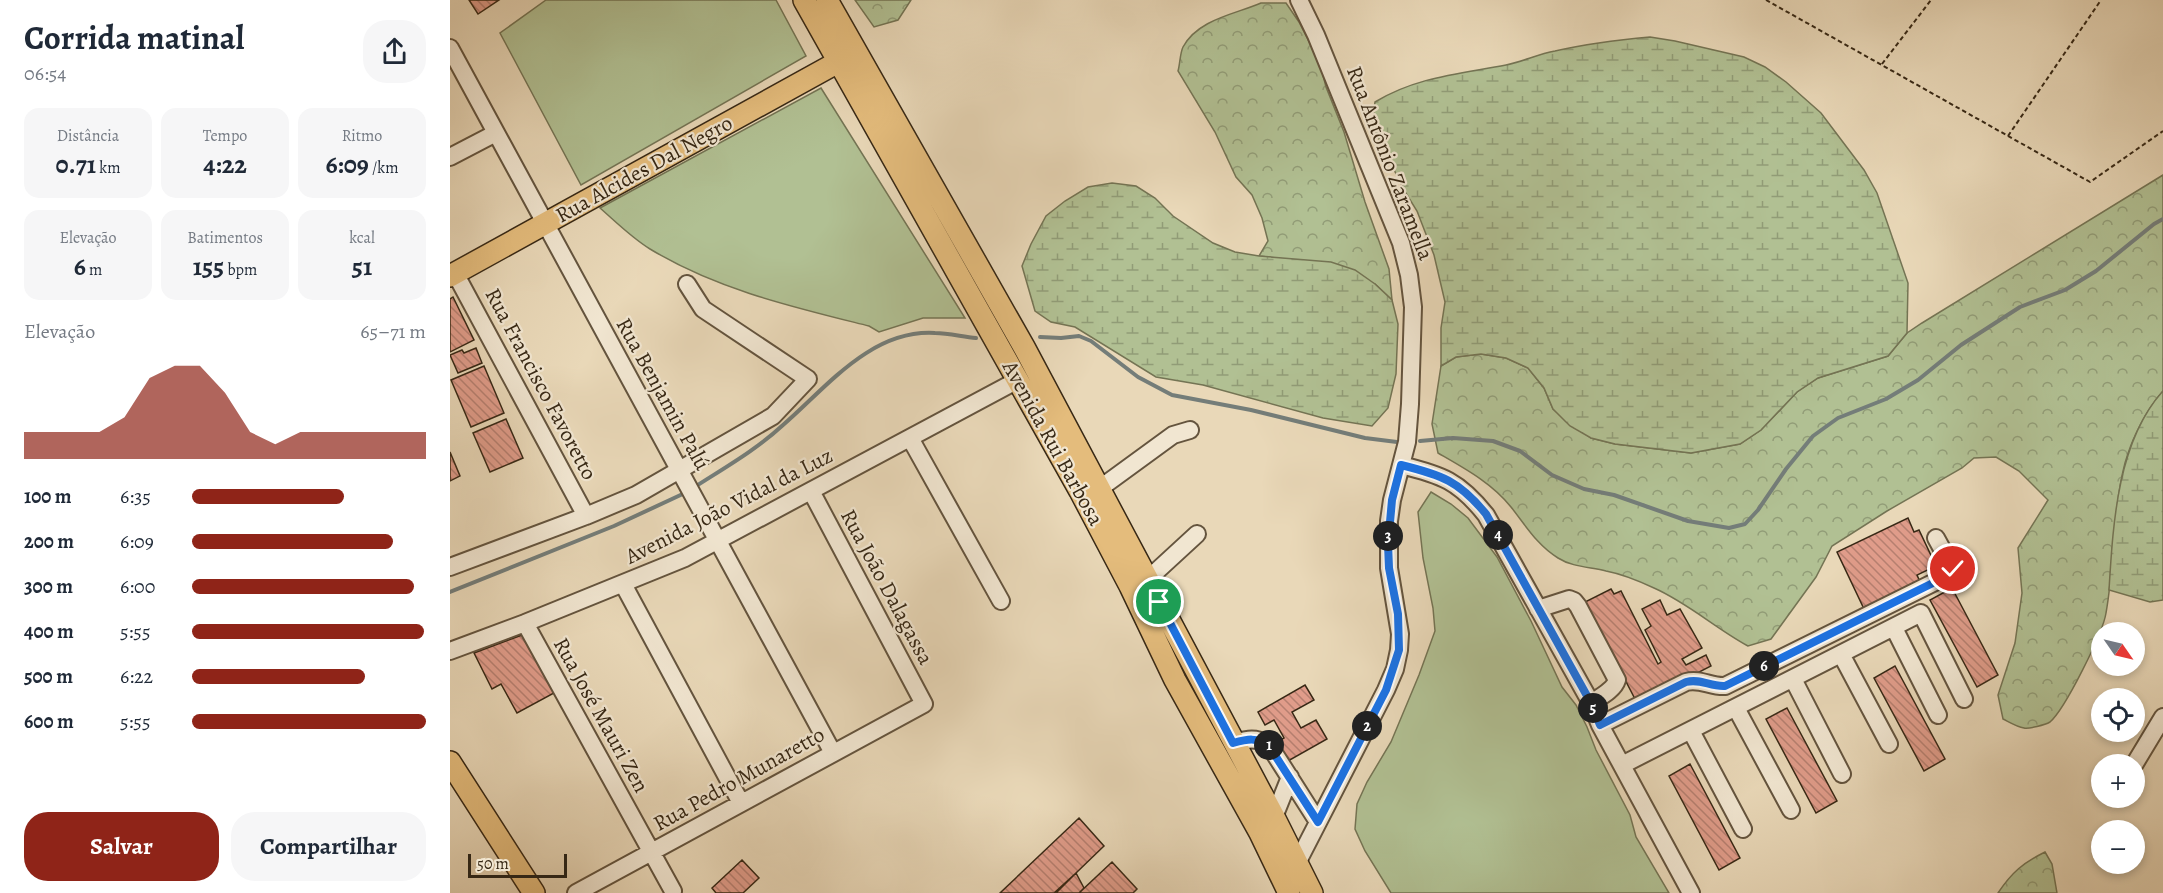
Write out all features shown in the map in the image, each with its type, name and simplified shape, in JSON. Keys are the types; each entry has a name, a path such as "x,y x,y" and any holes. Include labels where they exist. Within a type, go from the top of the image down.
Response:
{"main road":[{"name":"Avenida Rui Barbosa","path":"804,0 848,57 1001,306 1298,862 1312,893"},
{"name":"Avenida Rui Barbosa","path":"827,0 848,57 982,317 1103,533 1175,680 1260,833 1285,890"},
{"name":"Rua Alcides Dal Negro","path":"452,274 848,57"},
{"path":"450,762 534,893"}],"street":[{"name":"Rua Antônio Zaramella","path":"1285,890 1386,690 1399,650 1398,614 1389,568 1388,544 1392,500 1407,442 1413,307 1409,275 1397,233 1316,34 1299,0"},
{"name":"Rua Benjamin Palú","path":"452,52 833,753"},
{"path":"450,157 496,133"},
{"name":"Rua Francisco Favoretto","path":"452,274 586,516"},
{"path":"450,567 586,516 682,475 773,416 808,379 703,309 687,284"},
{"name":"Avenida João Vidal da Luz","path":"450,651 623,584 718,542 1018,380"},
{"path":"1099,489 1173,435 1190,430"},
{"path":"910,438 1001,601"},
{"path":"1401,465 1454,482 1471,496 1486,514 1591,703 1600,725 1691,893"},
{"name":"Rua João Dalagassa","path":"811,491 924,704"},
{"path":"1147,580 1197,534"},
{"path":"1600,725 1686,682 1696,680 1725,686 1947,576 1953,569 1936,538"},
{"path":"623,584 741,803"},
{"path":"1538,609 1569,599 1578,606 1617,680 1611,689 1591,703"},
{"path":"1622,765 1921,613 1964,699"},
{"name":"Rua José Mauri Zen","path":"525,623 673,891"},
{"path":"1894,628 1938,715"},
{"path":"1841,654 1889,744"},
{"path":"1793,679 1842,774"},
{"name":"Rua Pedro Munaretto","path":"576,893 924,704"},
{"path":"1736,708 1791,810"},
{"path":"2141,754 2162,722"},
{"path":"1691,731 1743,829"},
{"path":"1233,743 1250,738 1260,740 1269,746 1318,822"},
{"path":"1274,817 1290,777"}],"path":[{"path":"1768,0 2090,182 2163,131"},
{"path":"1881,65 1931,0"},
{"path":"2008,136 2101,0"}],"green space":[{"path":"546,0 776,0 806,56 581,185 500,33"},
{"path":"855,0 911,0 898,20 874,27"},
{"path":"1261,3 1286,3 1299,22 1320,63 1326,87 1344,132 1365,202 1389,269 1392,300 1375,284 1284,259 1259,256 1268,241 1262,218 1252,195 1236,177 1215,132 1178,71 1183,47 1198,30 1218,19"},
{"path":"1650,37 1744,57 1765,67 1786,82 1821,113 1864,170 1877,193 1908,283 1907,333 1888,356 1818,378 1797,392 1761,430 1740,444 1691,453 1615,444 1591,438 1570,426 1553,409 1544,388 1528,368 1506,358 1481,354 1456,357 1441,366 1441,328 1445,302 1434,255 1417,211 1372,125 1375,102 1406,87 1455,74 1512,64 1542,54 1602,42"},
{"path":"821,88 965,318 923,318 879,332 869,326 756,296 702,276 650,249 630,235 600,208"},
{"path":"2163,175 2163,391 2140,425 2125,463 2118,500 2109,594 2103,622 2091,622 2091,653 2065,702 2048,723 2024,728 2003,719 1998,695 2015,643 2022,593 2018,548 2048,500 2019,471 1996,457 1974,458 1962,468 1832,546 1816,577 1771,639 1748,646 1654,588 1618,574 1575,565 1558,558 1538,541 1495,491 1438,453 1432,424 1441,366 1456,357 1481,354 1506,358 1528,368 1544,388 1553,409 1591,438 1615,444 1691,453 1740,444 1761,430 1797,392 1818,378 1888,356 1907,333"},
{"path":"1112,183 1136,186 1155,198 1173,216 1213,243 1235,252 1331,262 1355,270 1375,284 1392,300 1398,324 1396,374 1388,408 1372,426 1323,418 1203,385 1156,377 1075,327 1051,322 1035,311 1022,266 1046,216 1088,187"},
{"path":"2163,391 2163,600 2150,602 2109,590 2116,512 2127,459 2136,434"},
{"path":"1431,492 1468,518 1497,557 1562,687 1576,705 1587,727 1596,750 1630,815 1636,837 1669,893 1391,893 1365,851 1355,829 1357,804 1367,782 1391,742 1435,631 1418,512"},
{"path":"2045,852 2052,864 2057,893 1998,893 2018,869"}],"building":[{"path":"469,0 499,0 478,14"},
{"path":"453,297 474,340 450,352 450,299"},
{"path":"476,348 482,363 458,373 450,355"},
{"path":"484,366 504,413 471,427 451,380"},
{"path":"506,419 523,458 490,472 473,433"},
{"path":"450,452 460,476 450,481"},
{"path":"1908,518 1914,532 1919,530 1936,566 1917,575 1921,584 1865,611 1837,552"},
{"path":"1952,588 1998,675 1977,687 1930,600"},
{"path":"1611,589 1614,594 1621,591 1658,664 1661,662 1645,630 1651,626 1642,609 1660,600 1667,615 1680,609 1702,648 1682,659 1686,665 1706,655 1711,666 1649,698 1635,699 1585,602"},
{"path":"522,635 554,693 517,713 501,684 492,689 474,653"},
{"path":"1895,666 1945,759 1924,771 1874,678"},
{"path":"1305,685 1314,700 1292,712 1301,728 1316,720 1327,739 1288,761 1277,742 1284,738 1274,720 1265,725 1258,712"},
{"path":"1787,708 1837,801 1816,813 1766,719"},
{"path":"1690,764 1740,858 1719,870 1669,776"},
{"path":"1079,818 1104,846 1076,873 1054,893 1000,893"},
{"path":"742,860 759,878 743,893 716,893 712,888"},
{"path":"1112,862 1137,889 1133,893 1079,893"},
{"path":"1076,873 1084,888 1079,893 1056,893"}],"waterway":[{"path":"1420,441 1453,438 1493,441 1520,451 1552,475 1584,489 1614,495 1688,521 1729,528 1745,524 1813,436 1838,418 1886,399 1918,380 1961,345 2020,307 2065,290 2096,271 2163,219"},
{"path":"693,488 762,443 851,364 890,340 912,334 940,333 976,338"},
{"path":"1040,337 1079,336 1091,341 1138,377 1172,395 1251,410 1365,438 1397,442"},
{"path":"450,592 614,526 687,492"}],"route":[{"path":"1159,602 1233,743 1250,738 1260,740 1269,746 1318,822 1395,669 1400,634 1389,568 1388,544 1392,500 1401,465 1454,482 1471,496 1486,514 1591,703 1600,725 1686,682 1696,680 1725,686 1947,576 1953,569"}]}
